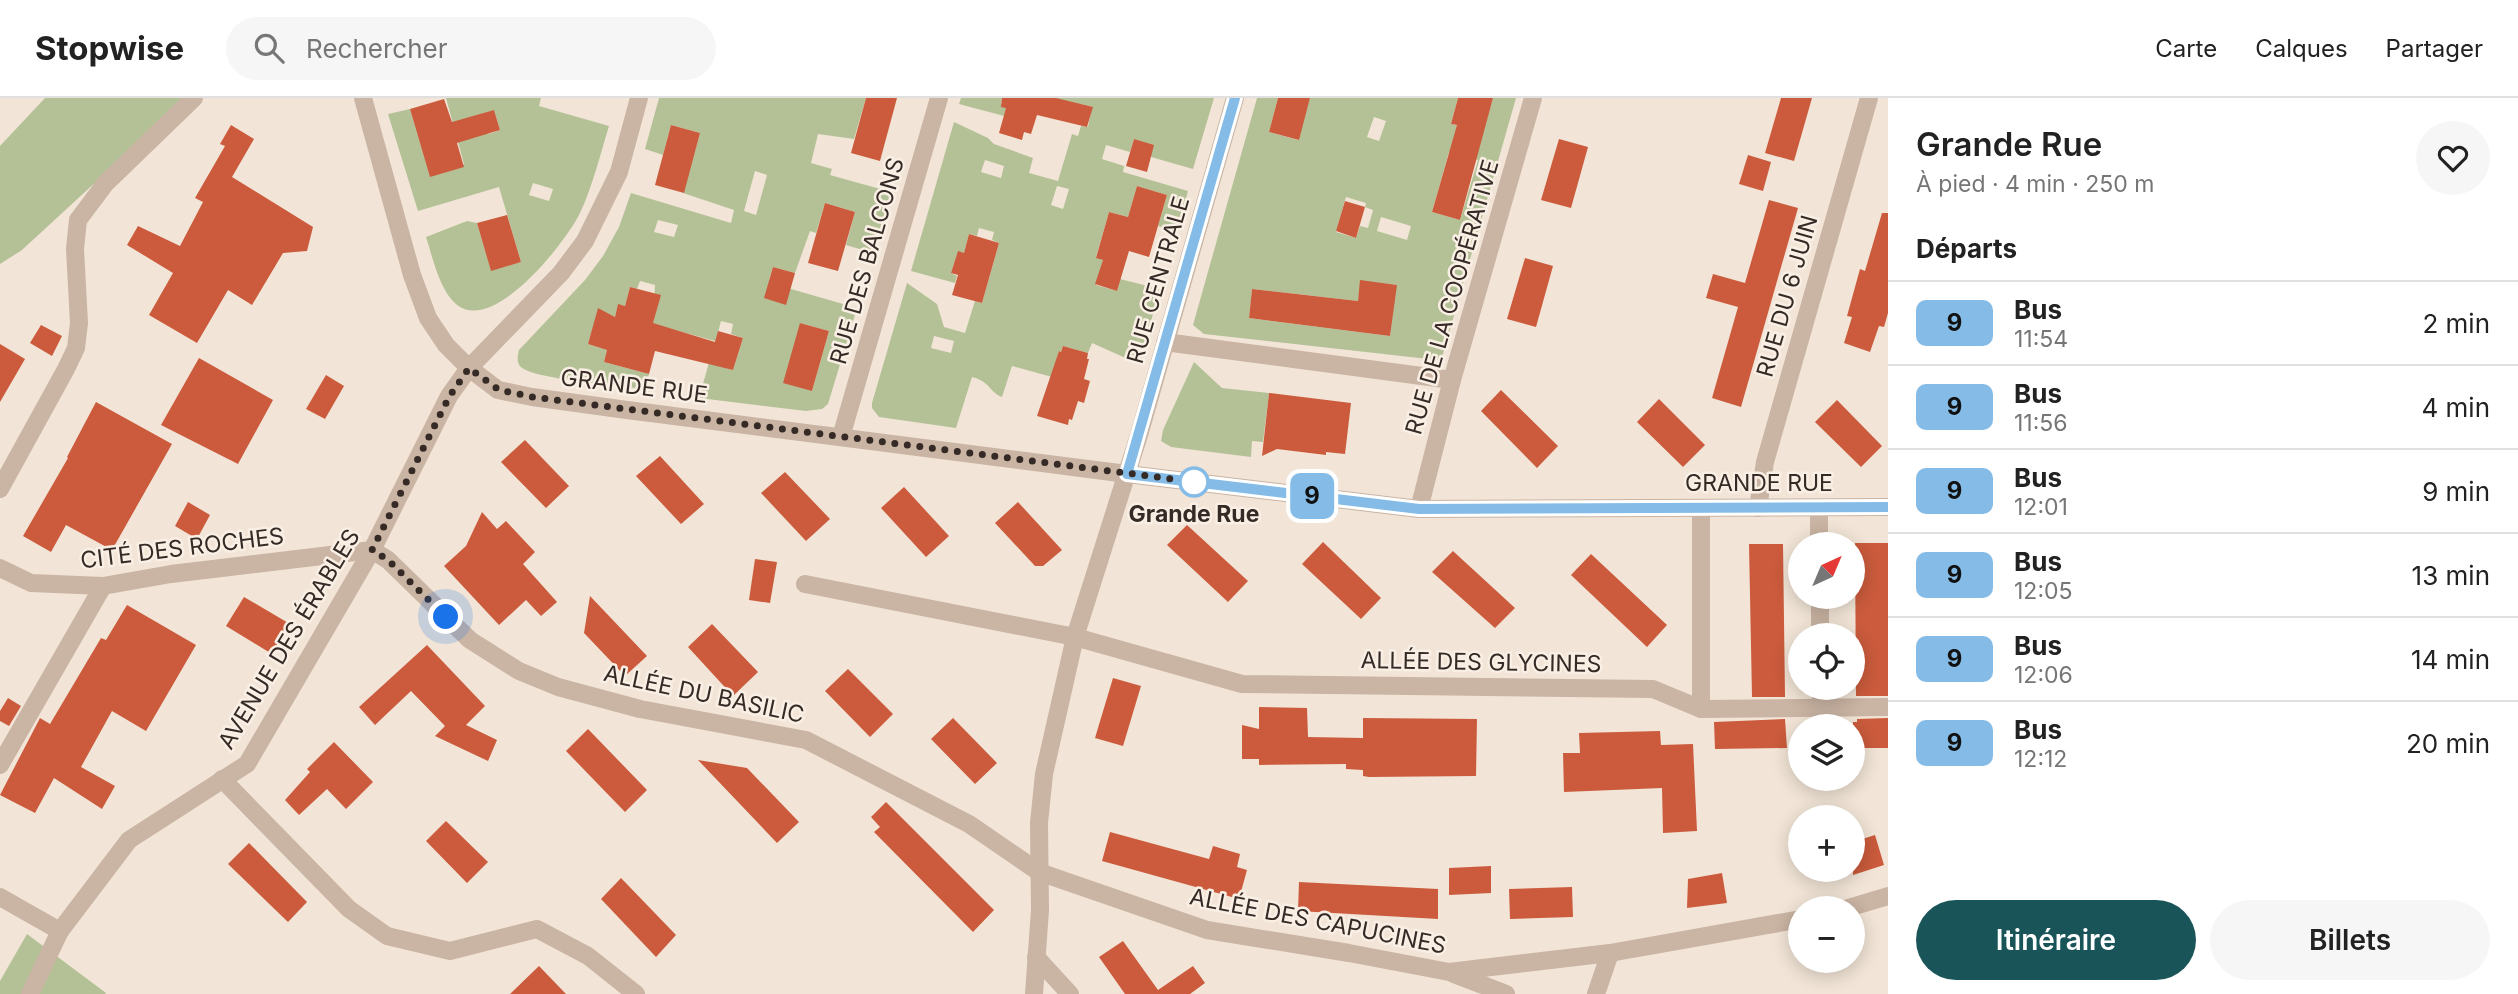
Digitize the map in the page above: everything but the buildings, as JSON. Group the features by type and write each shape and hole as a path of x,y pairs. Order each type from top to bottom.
{"street":[{"path":"0,489 76,348 79,323 75,249 78,220 105,184 194,98"},
{"name":"GRANDE RUE","path":"363,98 408,263 424,307 446,345 469,368 499,390 533,397 1127,474 1419,509 1888,507"},
{"name":"AVENUE DES ÉRABLES","path":"30,994 60,932 129,840 247,764 372,550 449,397 469,368 561,272 585,241 619,172 639,98"},
{"name":"RUE DES BALCONS","path":"841,437 939,98"},
{"name":"RUE CENTRALE","path":"1034,994 1040,910 1039,824 1044,774 1076,637 1127,474 1235,98"},
{"name":"RUE DE LA COOPÉRATIVE","path":"1419,509 1452,380 1533,98"},
{"name":"RUE DU 6 JUIN","path":"1758,508 1765,462 1869,98"},
{"path":"1165,342 1452,380"},
{"path":"1701,508 1701,709"},
{"path":"1819,508 1819,532"},
{"name":"CITÉ DES ROCHES","path":"0,568 31,583 103,586 171,574 372,550"},
{"name":"ALLÉE DU BASILIC","path":"372,550 388,560 470,640 519,671 558,687 640,709 806,740 969,824 1039,872"},
{"name":"ALLÉE DES GLYCINES","path":"805,584 1076,637 1242,684 1653,689 1701,709 1888,707"},
{"path":"0,765 103,586"},
{"path":"1821,700 1821,708"},
{"path":"222,779 349,908 387,936 450,951 537,929 588,956 636,994"},
{"name":"ALLÉE DES CAPUCINES","path":"1039,872 1207,930 1450,972 1610,953 1788,921"},
{"path":"0,897 60,932"},
{"path":"1865,903 1888,897"},
{"path":"1597,994 1610,953"},
{"path":"1036,957 1070,994"},
{"path":"1450,972 1506,994"}],"green space":[{"path":"45,98 187,98 22,250 0,264 0,146"},
{"path":"446,98 541,98 539,106 609,126 585,202 560,244 527,281 508,296 490,307 472,311 457,305 446,291 437,273 426,237 467,221 477,223 491,270 521,262 499,187 418,211 388,114 410,109 430,176 464,164","holes":["494,110 500,130 489,134 482,114","533,183 553,189 549,201 529,195"]},
{"path":"659,98 866,98 854,139 818,134 811,163 832,169 830,175 891,192 873,253 846,245 855,212 825,203 816,233 810,231 795,273 773,267 769,280 857,308 828,404 822,409 806,411 699,398 715,341 653,324 655,285 640,281 637,289 630,287 625,306 618,305 615,317 599,309 588,344 607,350 604,362 649,374 644,389 540,375 520,366 519,350 585,280 603,256 619,227 631,193 731,223 734,210 683,193 700,133 671,125 663,155 645,149","holes":["755,171 767,175 756,215 744,211","658,220 678,225 674,237 654,232","721,321 733,324 731,334 743,338 733,370 710,363","800,323 829,331 812,391"]},
{"path":"961,98 1002,98 1001,104 1007,106 1004,116 959,104"},
{"path":"1041,98 1214,98 1193,169 1151,157 1134,139 1130,152 1106,145 1102,159 1124,166 1123,172 1188,191 1177,232 1158,226 1167,195 1137,186 1128,217 1109,212 1096,257 1103,260 1096,285 1117,291 1120,279 1160,289 1139,364 1092,343 1088,353 1063,346 1052,377 1012,366 1002,397 972,377 956,428 879,417 872,408 872,403 907,283 937,304 944,327 965,333 975,301 982,303 999,243 992,240 994,232 979,228 977,236 969,234 964,253 958,252 951,273 957,276 955,283 911,271 954,122 988,138 994,144 1033,158 1029,173 1058,181 1072,134 1078,136 1081,126 1088,127 1092,107 1080,104 1078,114","holes":["985,160 1004,166 1001,178 981,172","1057,186 1069,189 1063,209 1051,205","934,336 954,341 951,353 931,348"]},
{"path":"1257,98 1278,98 1269,132 1298,140 1310,98 1458,98 1451,124 1483,132 1493,98 1516,98 1443,354 1437,360 1204,334 1193,325","holes":["1374,117 1386,121 1379,141 1367,137","1449,152 1478,160 1460,220 1432,212","1346,197 1366,203 1365,207 1373,210 1368,228 1360,226 1356,238 1336,232","1381,217 1411,226 1407,240 1377,231","1361,281 1396,285 1390,336 1249,318 1252,289 1358,301"]},
{"path":"1194,362 1222,388 1269,393 1263,442 1252,441 1251,457 1171,447 1161,441 1163,430"},
{"path":"27,934 106,993 0,994 0,981"}],"bus line":[{"name":"9","path":"1235,98 1127,474 1419,509 1888,507"}],"place":[{"name":"Grande Rue","path":"1194,482"}],"route":[{"path":"446,617 388,560 372,550 449,397 469,368 499,390 533,397 1194,482"}]}
